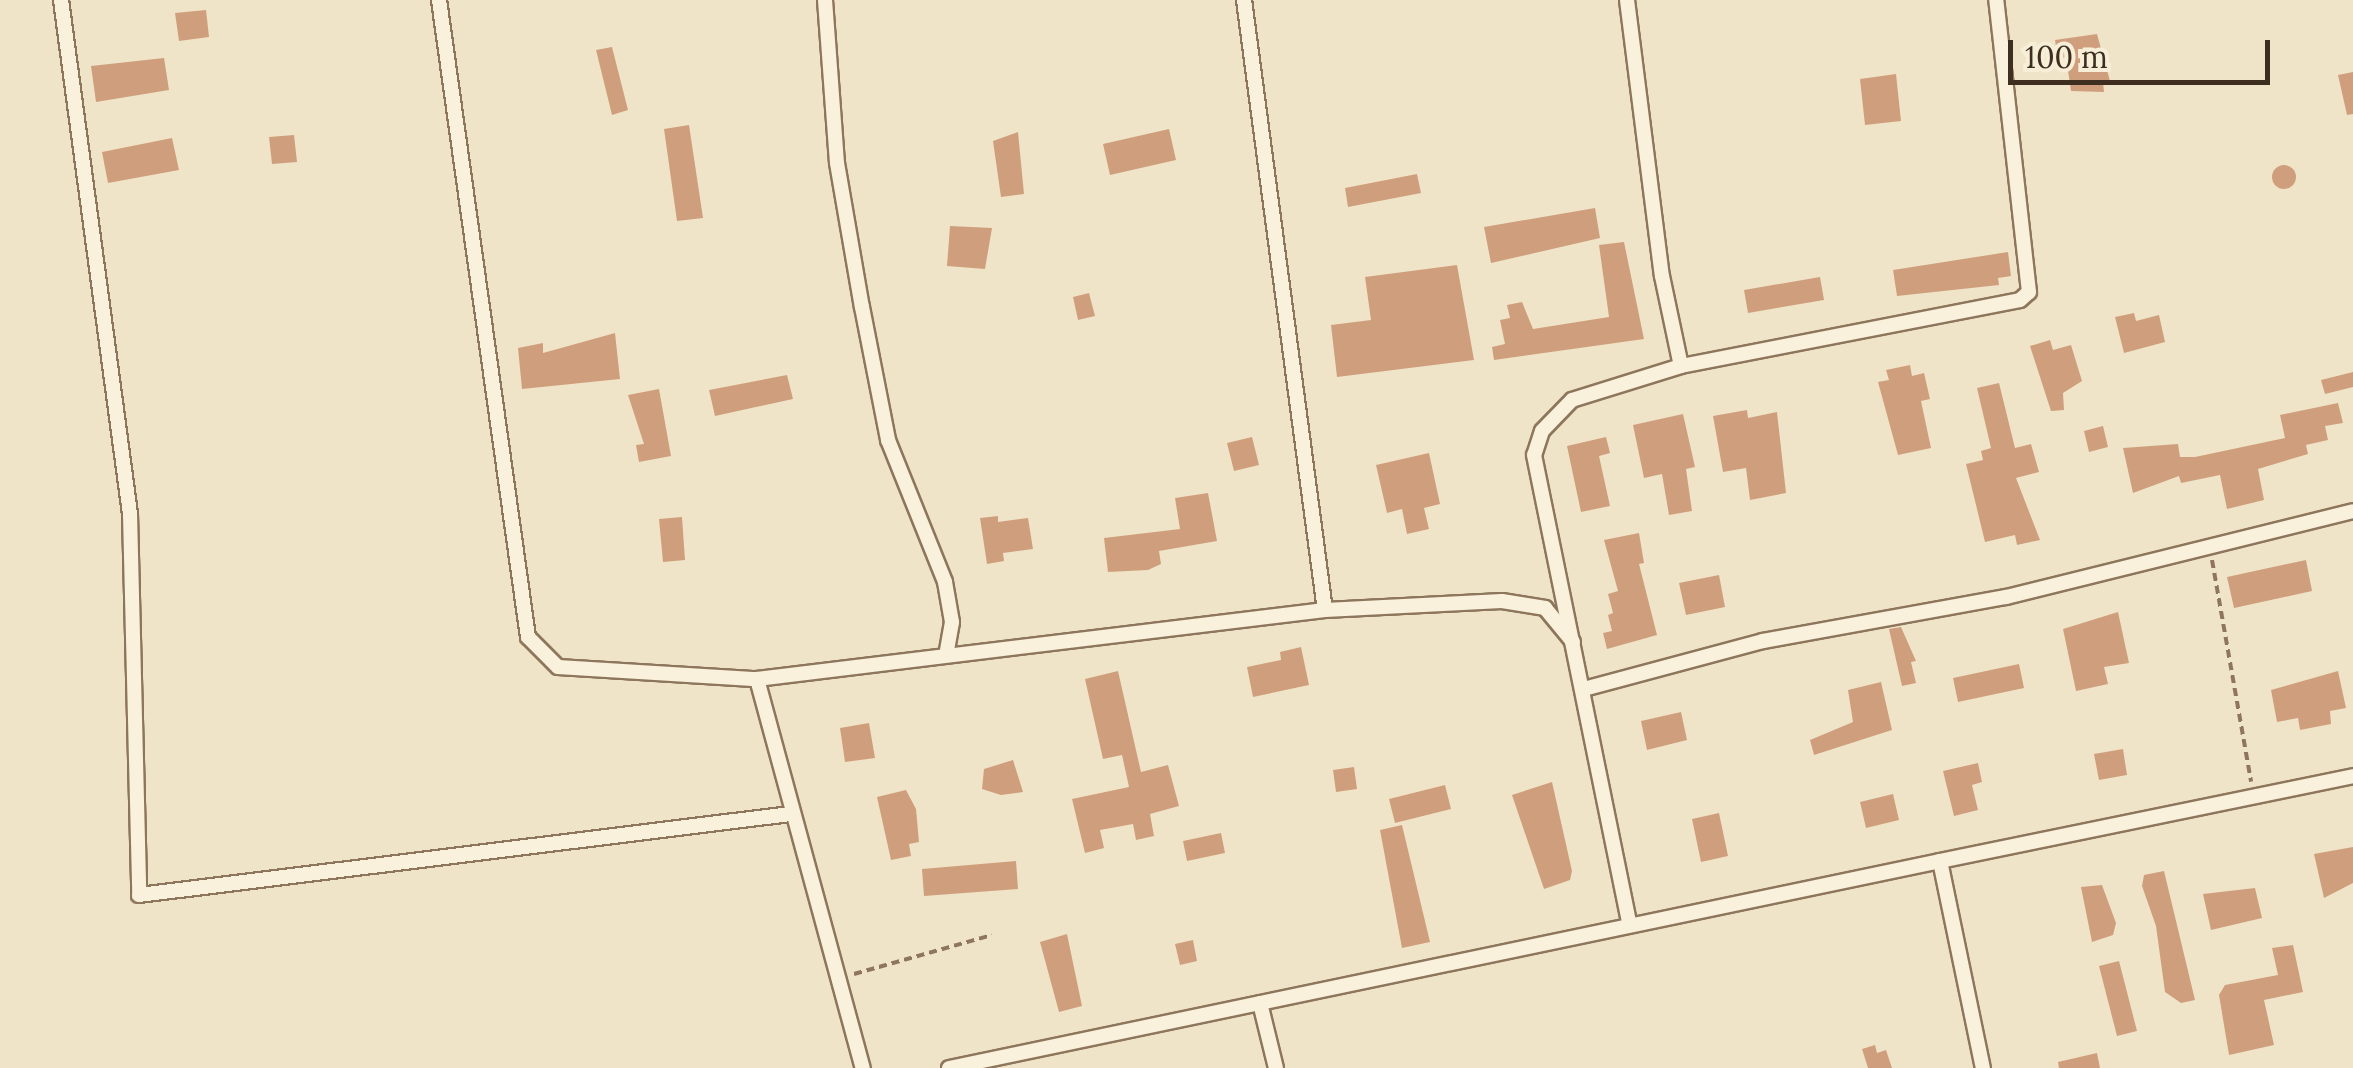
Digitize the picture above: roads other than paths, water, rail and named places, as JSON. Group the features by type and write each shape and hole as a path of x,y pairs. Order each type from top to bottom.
{"street":[{"path":"61,0 130,514 139,895 790,814"},
{"path":"439,0 528,637 558,667 757,679 948,651 1325,610 1533,604 1545,608 1574,642"},
{"path":"825,0 837,162 862,307 888,440 945,582 952,622 948,651"},
{"path":"1244,0 1270,153 1325,610"},
{"path":"1627,0 1662,276 1681,366"},
{"path":"1630,925 1590,749 1574,642 1536,486 1534,456 1542,431 1572,400 1681,366 2020,300 2029,292 1996,0"},
{"path":"1584,689 1762,641 2006,597 2353,511"},
{"path":"757,679 790,814 863,1068"},
{"path":"949,1068 2353,776"},
{"path":"1940,861 1983,1068"},
{"path":"1260,1003 1276,1068"}]}
